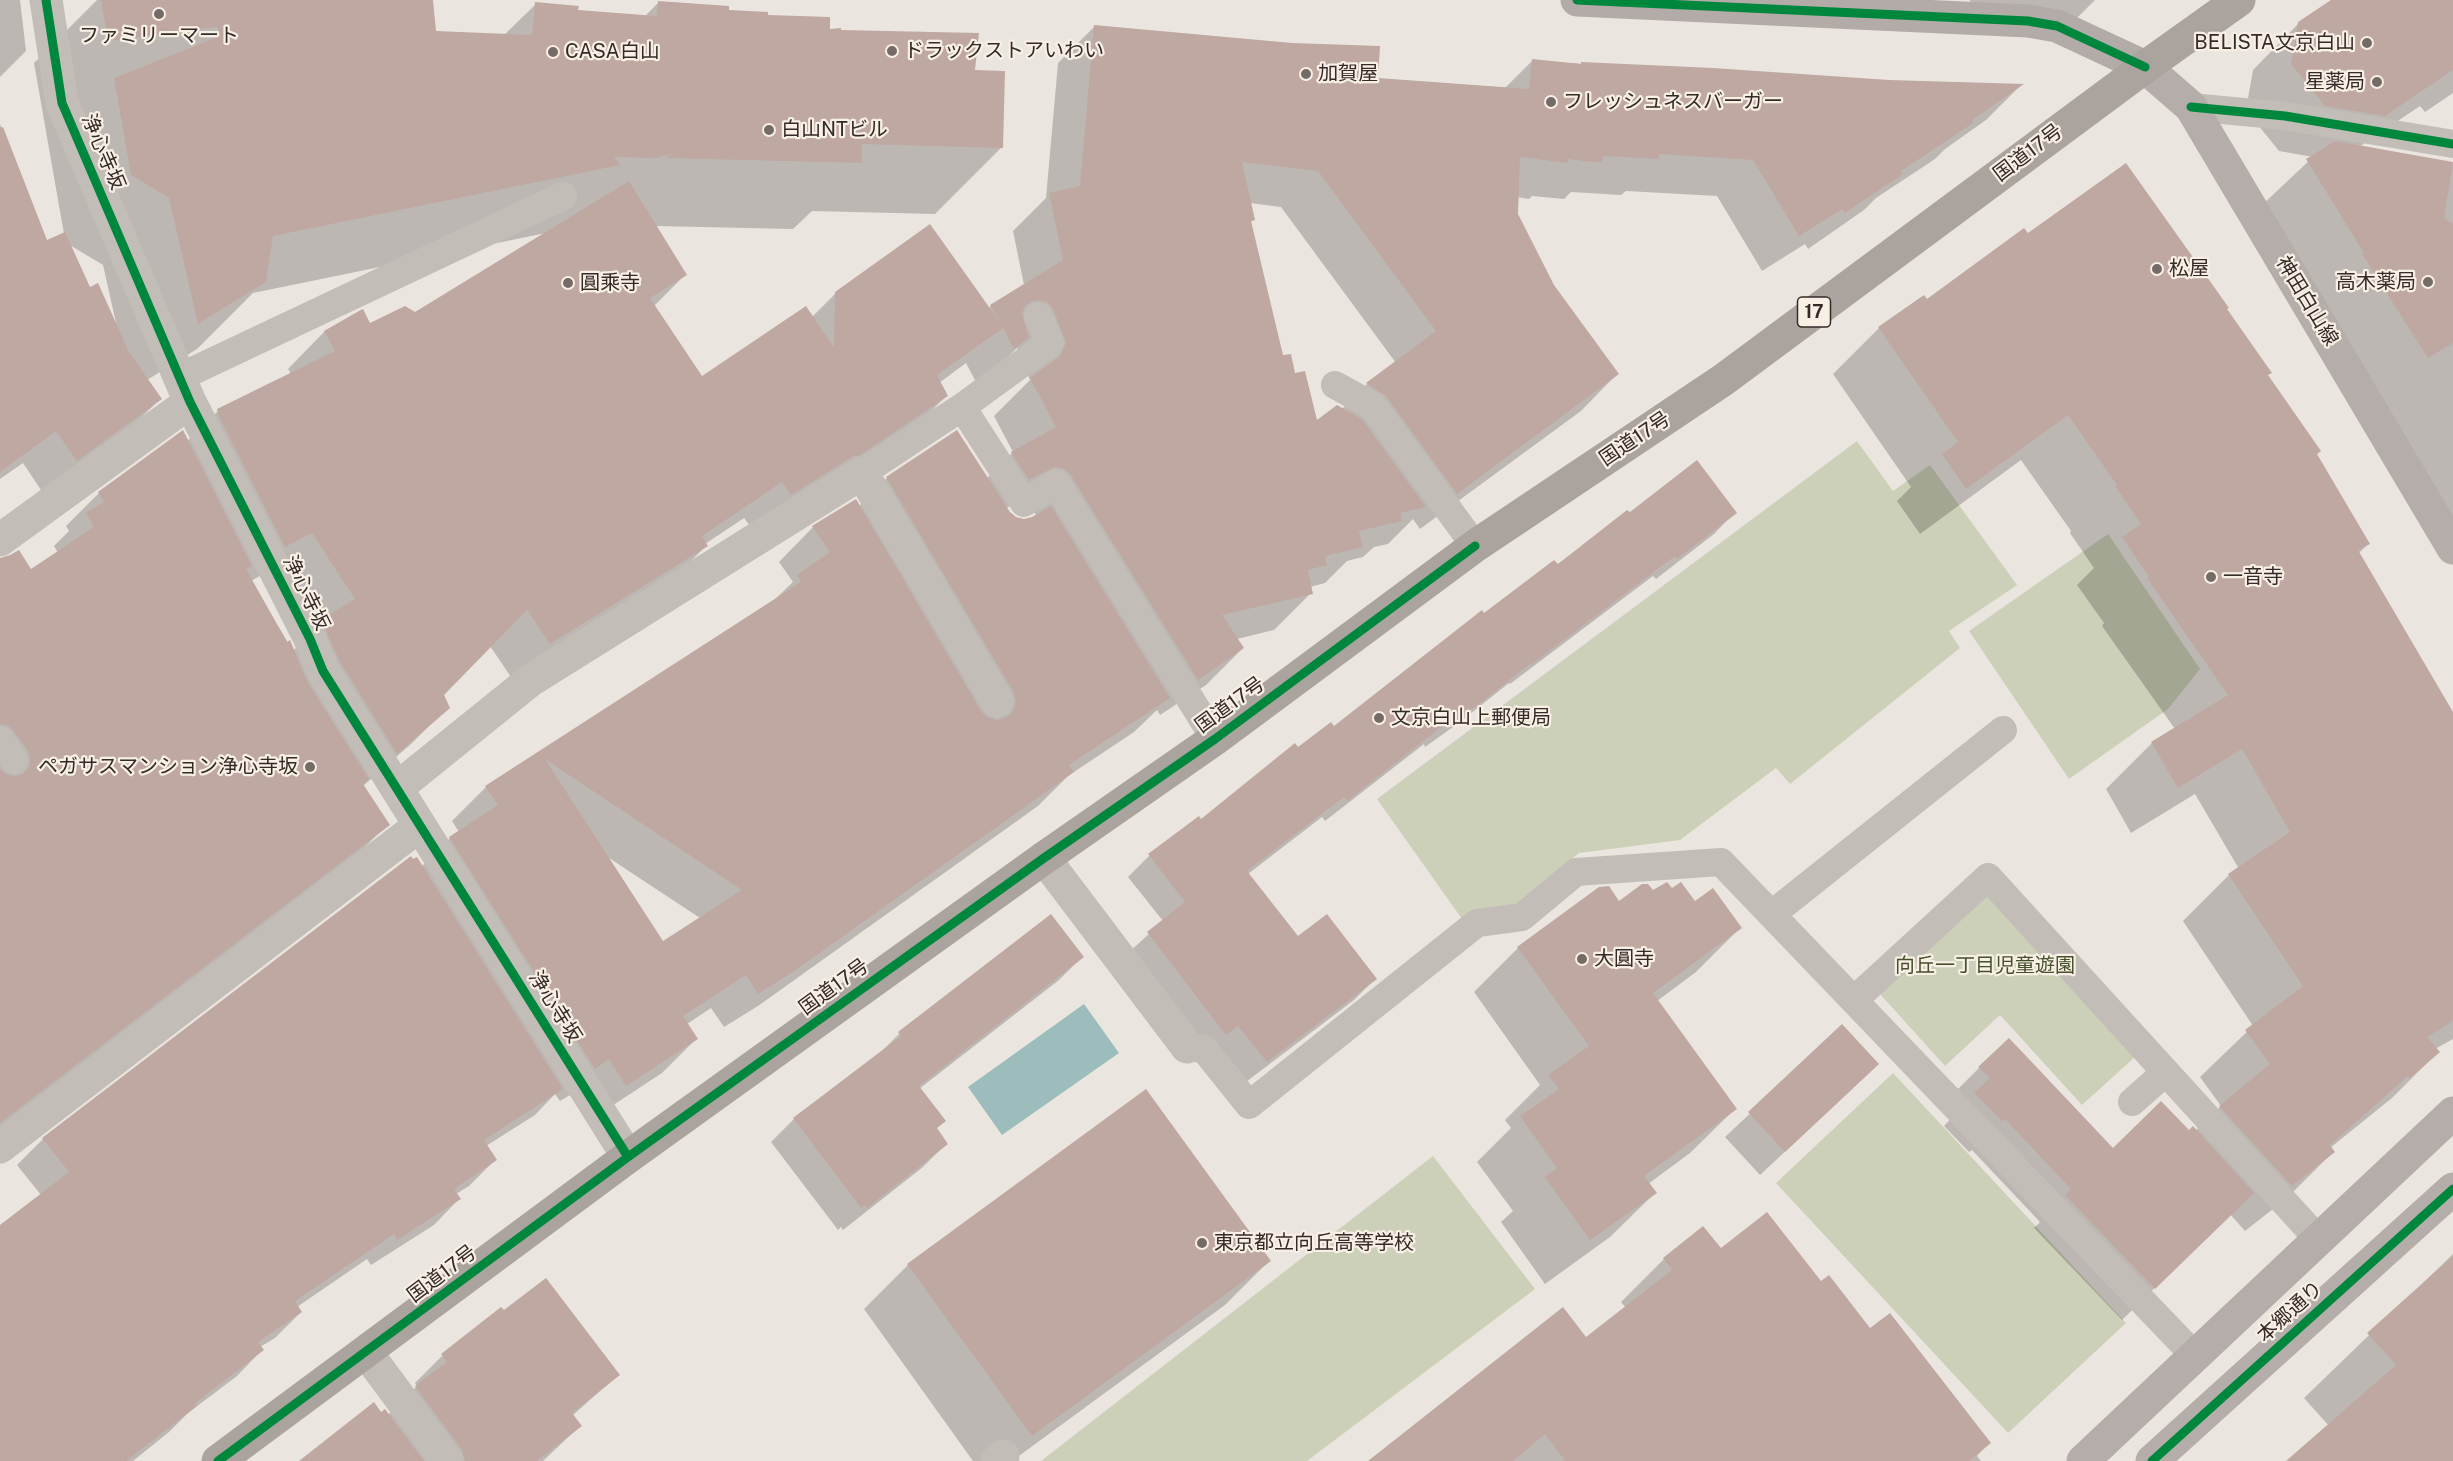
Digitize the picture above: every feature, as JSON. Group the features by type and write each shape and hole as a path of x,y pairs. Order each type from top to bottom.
{"highway":[{"name":"17","path":"2145,67 2239,0"},
{"name":"国道17号","path":"218,1461 628,1157 1044,858 1215,739 1476,546 1723,380 2145,67"}],"main road":[{"path":"1577,0 2028,21 2057,26 2145,67"},
{"name":"神田白山線","path":"2145,67 2191,106 2453,548"},
{"name":"本郷通り","path":"2083,1461 2453,1113"},
{"name":"本郷通り","path":"2152,1461 2453,1189"}],"street":[{"name":"浄心寺坂","path":"46,0 62,103 185,389 310,639 322,671 628,1157"},
{"path":"0,540 185,389"},
{"path":"397,788 531,680 862,473 997,701"},
{"path":"0,1147 419,826"},
{"path":"1044,858 1187,1047"},
{"path":"366,1352 447,1461"}],"lane":[{"path":"2191,106 2285,116 2453,144"},
{"path":"185,389 563,196"},
{"path":"862,473 962,407 1050,343 1038,316"},
{"path":"1335,384 1373,406 1476,546"},
{"path":"962,407 1024,503 1056,483 1215,739"},
{"path":"1772,914 2003,730"},
{"path":"1187,1047 1204,1049 1249,1105 1477,923 1521,917 1576,872 1721,862 2195,1356"},
{"path":"1854,1000 1988,877 2318,1239"},
{"path":"2132,1102 2166,1072"}],"green space":[{"path":"1857,441 1893,491 1930,465 2017,585 1949,631 1960,648 1790,784 1776,768 1680,840 1579,853 1514,908 1462,919 1377,799"},
{"path":"2108,534 2200,669 2168,709 2069,779 1969,631"},
{"name":"向丘一丁目児童遊園","path":"1988,893 2136,1056 2082,1105 2000,1015 1945,1066 1880,994"},
{"path":"1893,1073 2126,1323 2008,1433 1776,1183"},
{"path":"1433,1156 1535,1289 1307,1461 1041,1461"}],"water":[{"path":"1084,1004 1119,1053 1002,1135 968,1087"}],"building":[{"path":"101,0 433,0 436,31 532,35 535,2 579,6 578,10 657,16 658,1 729,6 729,10 768,12 768,15 830,17 830,29 979,33 975,70 1005,71 1003,148 862,144 862,163 666,158 672,154 656,158 614,157 620,165 273,236 266,282 198,324 169,198 131,175 114,78 220,36 217,27 108,41"},
{"name":"BELISTA文京白山","path":"2331,0 2453,0 2453,70 2385,116 2325,106 2291,64 2298,22"},
{"path":"1094,25 1292,43 1380,46 1378,78 1529,89 1532,59 1581,64 1581,62 1713,68 1889,80 2024,84 1972,120 1973,123 1901,171 1903,174 1845,213 1842,209 1799,236 1753,160 1659,154 1659,159 1603,156 1602,163 1568,159 1568,163 1520,157 1518,214 1554,285 1619,374 1457,494 1386,396 1366,383 1436,331 1318,171 1242,162 1255,220 1251,221 1283,355 1291,354 1295,373 1305,371 1317,420 1337,405 1362,419 1426,507 1400,513 1402,521 1359,531 1363,547 1325,556 1327,565 1308,570 1313,594 1222,615 1244,648 1198,680 1070,474 1063,468 1055,467 1029,480 1011,452 1056,427 1030,378 1060,356 1066,343 1053,309 1047,302 1039,300 1032,301 1025,306 1022,314 1029,338 1014,349 1003,328 937,375 948,396 860,455 852,457 791,495 782,482 702,536 708,546 550,644 527,610 444,695 450,708 397,754 340,662 321,620 355,599 312,533 285,547 217,409 335,351 324,331 359,311 363,309 370,323 405,306 415,312 629,181 687,275 650,298 702,376 806,306 834,348 835,292 930,224 999,321 990,305 1063,260 1049,193 1080,186"},
{"path":"3,127 47,240 65,232 90,287 98,283 129,352 162,399 77,461 56,431 0,472 0,128"},
{"path":"2335,141 2453,162 2444,218 2453,224 2453,343 2428,358 2362,254 2364,253 2306,159"},
{"path":"2126,163 2229,308 2227,309 2272,373 2268,375 2321,451 2317,454 2370,544 2358,550 2453,712 2453,1021 2427,1037 2440,1052 2410,1078 2408,1076 2330,1145 2335,1152 2292,1186 2219,1106 2270,1064 2245,1030 2303,986 2228,874 2290,832 2242,749 2178,788 2151,742 2228,695 2147,578 2149,577 2122,537 2141,524 2068,415 1966,489 1942,454 1958,442 1878,327 1924,295 1927,299 2024,228 2028,233"},
{"path":"183,430 252,566 246,569 287,642 290,640 307,681 369,779 363,784 390,825 0,1123 0,769 7,775 23,774 29,767 30,759 28,751 14,731 7,725 0,724 0,558 19,550 31,569 94,527 86,512 104,502 98,492"},
{"path":"957,430 1010,512 1016,517 1024,519 1032,517 1051,506 1170,698 1069,765 1074,772 793,972 758,994 746,975 683,1016 698,1039 626,1086 609,1059 595,1069 449,837 498,805 485,786 801,582 797,575 830,552 812,526 856,499 981,711 987,717 997,720 1007,717 1013,711 1016,701 1013,691 886,477","holes":["545,759 742,890 663,941"]},
{"path":"1697,460 1737,513 1677,559 1675,556 1483,701 1447,726 1445,724 1347,801 1344,797 1247,871 1298,936 1327,914 1377,979 1267,1062 1238,1026 1226,1035 1147,932 1185,902 1148,854 1199,816 1201,819 1295,743 1298,747 1331,722 1334,726 1482,610 1484,613 1554,560 1558,564 1627,510 1630,512"},
{"path":"411,856 413,859 417,857 563,1089 484,1140 497,1160 454,1189 461,1199 397,1240 394,1234 295,1301 302,1312 258,1342 264,1350 126,1461 0,1461 0,1225 69,1172 42,1138"},
{"path":"1667,882 1672,888 1681,882 1695,901 1713,888 1742,928 1653,993 1737,1109 1644,1176 1657,1193 1590,1240 1545,1177 1557,1168 1520,1116 1559,1089 1548,1075 1589,1046 1517,947 1599,887 1609,886 1619,901 1642,884 1648,884 1653,890"},
{"path":"1051,914 1084,957 919,1086 946,1121 937,1128 948,1144 867,1208 865,1205 861,1208 793,1118 901,1036 898,1032"},
{"path":"1842,1024 1879,1064 1785,1152 1748,1112"},
{"path":"2009,1038 2113,1148 2161,1101 2189,1130 2193,1126 2254,1193 2155,1289 2065,1195 2071,1189 2005,1119 2002,1121 1974,1093 1990,1078 1978,1067"},
{"path":"1146,1089 1271,1261 1032,1436 907,1264"},
{"path":"1767,1212 1821,1281 1829,1275 1870,1328 1890,1313 1991,1443 1969,1461 1565,1461 1545,1434 1513,1461 1368,1461 1563,1307 1586,1337 1672,1270 1663,1258 1703,1226 1721,1248"},
{"path":"2453,1256 2453,1461 2286,1461 2396,1365 2367,1333"},
{"path":"546,1278 620,1375 572,1413 582,1426 537,1461 465,1461 462,1450 415,1386 447,1362 441,1354 501,1307 504,1310"},
{"path":"374,1402 381,1412 385,1409 424,1461 299,1461"}],"cycle path":[{"path":"46,0 62,103 190,402 310,639 323,671 628,1157"},
{"path":"1577,0 2028,21 2057,26 2145,67"},
{"path":"2191,107 2285,116 2453,144"},
{"path":"218,1461 628,1157 1044,858 1215,739 1475,546"},
{"path":"2152,1461 2453,1189"}],"place":[{"name":"ファミリーマート","path":"159,14"},
{"name":"BELISTA文京白山","path":"2367,43"},
{"name":"ドラックストアいわい","path":"892,51"},
{"name":"CASA白山","path":"553,52"},
{"name":"加賀屋","path":"1306,74"},
{"name":"星薬局","path":"2377,82"},
{"name":"フレッシュネスバーガー","path":"1551,102"},
{"name":"白山NTビル","path":"769,130"},
{"name":"松屋","path":"2157,269"},
{"name":"高木薬局","path":"2428,282"},
{"name":"圓乘寺","path":"568,283"},
{"name":"一音寺","path":"2211,577"},
{"name":"文京白山上郵便局","path":"1379,718"},
{"name":"ペガサスマンション浄心寺坂","path":"310,767"},
{"name":"大圓寺","path":"1582,959"},
{"name":"東京都立向丘高等学校","path":"1202,1243"}]}
